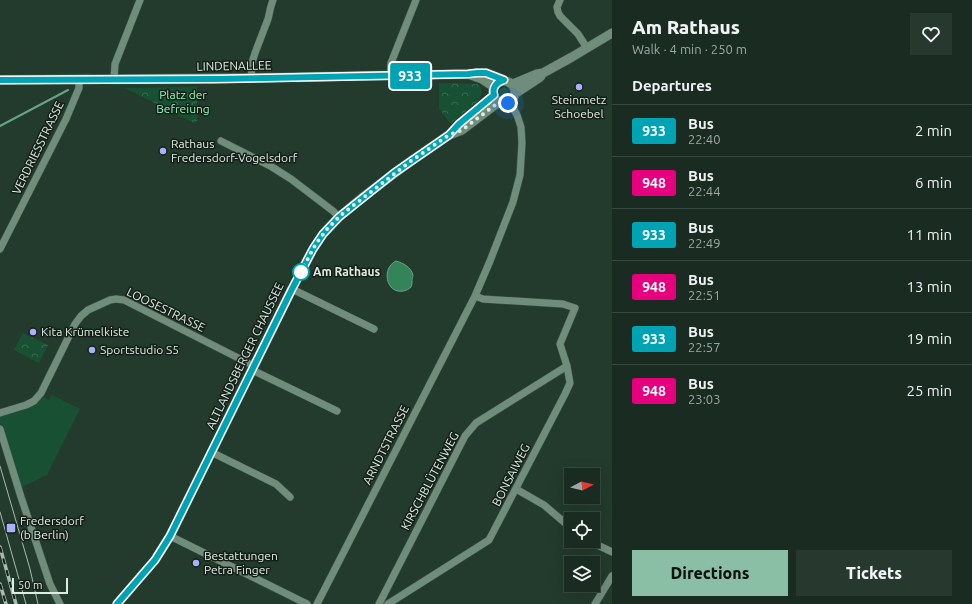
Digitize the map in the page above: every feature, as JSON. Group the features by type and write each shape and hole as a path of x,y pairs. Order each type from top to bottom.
{"main road":[{"path":"495,95 505,103 513,93 537,74 543,73 612,33"},
{"name":"LINDENALLEE","path":"0,80 252,78 486,73 504,80"},
{"name":"LINDENALLEE","path":"468,74 482,79 495,95"},
{"path":"504,80 507,81 513,93"},
{"name":"ALTLANDSBERGER CHAUSSEE","path":"117,604 155,560 170,536 292,289 313,249 323,234 339,217 400,169 449,135 462,130 495,95 498,82 504,80"}],"street":[{"path":"114,79 115,64 140,0"},
{"path":"252,78 252,66 255,53 273,0"},
{"path":"390,76 391,63 416,0"},
{"path":"560,0 557,7 560,16 578,34 587,48"},
{"name":"VERDRIESSTRASSE","path":"0,249 66,119 78,88 79,79"},
{"name":"ARNDTSTRASSE","path":"317,604 475,296 503,229 518,187 520,175 521,127 513,93"},
{"path":"221,141 272,167 333,211 339,217"},
{"path":"292,289 374,329"},
{"name":"BONSAIWEG","path":"388,604 489,540 570,383 567,366 560,344 575,308 563,304 483,299 475,296"},
{"name":"LOOSESTRASSE","path":"0,413 34,401 41,393 75,324 81,316 88,310 110,300 116,299 124,300 337,412"},
{"name":"KIRSCHBLÜTENWEG","path":"379,604 465,436 476,423 567,366"},
{"path":"0,429 50,584 60,604"},
{"path":"211,452 276,484 290,497"},
{"path":"516,489 544,505 564,522"},
{"path":"170,536 307,604"},
{"path":"600,546 612,552"},
{"path":"595,604 612,576"}],"green space":[{"path":"91,73 91,76 48,76 46,74 47,74"},
{"path":"197,82 198,84 93,84 93,83"},
{"path":"439,83 478,84 481,90 480,99 450,124 439,108"},
{"name":"Platz der Befreiung","path":"197,87 197,121 194,123 125,88"},
{"path":"504,87 509,92 504,97 499,92"},
{"path":"23,333 48,345 39,363 14,350"},
{"path":"52,395 80,409 47,475 20,488 0,422 0,416 38,401 43,397 49,400"}],"shaded area":[{"path":"396,261 406,266 413,275 411,287 405,291 397,291 389,285 387,274 388,269 391,264"}],"waterway":[{"path":"0,126 68,90"}],"tram line":[{"path":"0,466 30,569 38,604"},
{"path":"0,512 26,604"}],"railway":[{"path":"0,547 16,604"},
{"path":"0,584 6,604"}],"bus line":[{"name":"933","path":"0,80 280,78 477,73 486,73 504,80 498,82 494,87 494,95 459,124 449,135 363,197 339,217 323,234 313,249 292,289 170,536 155,560 117,604"}],"place":[{"name":"Steinmetz Schoebel","path":"579,87"},
{"name":"Rathaus Fredersdorf-Vogelsdorf","path":"163,151"},
{"name":"Am Rathaus","path":"301,272"},
{"name":"Kita Krümelkiste","path":"33,332"},
{"name":"Sportstudio S5","path":"92,350"},
{"name":"Fredersdorf (b Berlin)","path":"11,528"},
{"name":"Bestattungen Petra Finger","path":"196,563"}],"route":[{"path":"301,272 323,234 341,215 363,197 411,161 449,135 462,130 499,102 508,103"}]}
